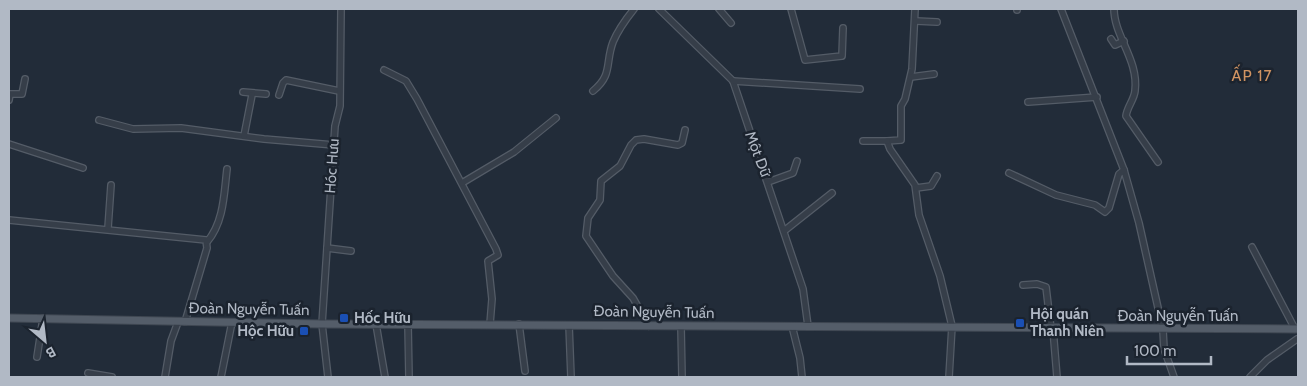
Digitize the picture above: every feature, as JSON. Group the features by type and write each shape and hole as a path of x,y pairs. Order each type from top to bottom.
{"main road":[{"name":"Đoàn Nguyễn Tuấn","path":"9,318 322,324 518,324 681,327 952,326 1163,330 1294,329"}],"street":[{"name":"Hóc Hưu","path":"328,377 322,324 334,145 340,106 341,9"},
{"path":"593,91 605,80 612,44 618,31 634,9"},
{"name":"Một Dữ","path":"659,9 733,81 803,289 808,326"},
{"path":"719,9 731,23"},
{"path":"791,9 803,59 842,56 843,28"},
{"path":"863,141 901,140 901,106 911,77 916,21 915,9"},
{"path":"1061,9 1124,170 1139,223 1163,330 1164,349 1174,377"},
{"path":"1114,9 1116,22 1131,59 1136,90 1126,116 1158,162"},
{"path":"916,21 938,22"},
{"path":"1111,39 1115,45 1124,41"},
{"path":"384,70 406,81 462,183 498,255 488,261 492,299 490,324"},
{"path":"911,77 934,74"},
{"path":"9,100 10,94 22,94 25,79"},
{"path":"279,94 282,83 286,80 339,91"},
{"path":"733,81 860,89"},
{"path":"242,92 252,95 266,94"},
{"path":"244,136 252,95"},
{"path":"1028,102 1097,97"},
{"path":"462,183 514,152 556,118"},
{"path":"99,120 133,129 180,128 334,145"},
{"path":"649,326 633,298 613,276 586,236 586,223 600,200 600,181 620,166 631,145 636,140 644,139 678,145 682,143 686,130"},
{"path":"887,141 889,147 913,180 916,188 919,215 940,276 952,326 949,377"},
{"path":"9,144 82,168"},
{"path":"768,182 793,173 797,166 797,161"},
{"path":"165,377 171,341 198,284 207,242 214,232 222,213 227,169"},
{"path":"1008,173 1056,195 1096,205 1105,212 1109,208 1119,174 1124,170"},
{"path":"916,188 931,186 937,176"},
{"path":"108,228 111,185"},
{"path":"784,230 832,193"},
{"path":"9,220 108,228 204,240 207,242"},
{"path":"1250,377 1267,360 1297,340 1294,329 1252,247"},
{"path":"327,248 351,251"},
{"path":"1023,285 1037,284 1046,287 1057,377"},
{"path":"37,357 43,318"},
{"path":"221,377 232,322"},
{"path":"376,324 385,377"},
{"path":"408,324 409,377"},
{"path":"518,324 525,371"},
{"path":"569,325 571,377"},
{"path":"792,326 800,358 802,377"},
{"path":"681,327 682,377"},
{"path":"88,373 112,377"}],"place":[{"name":"Hốc Hữu","path":"344,318"},
{"name":"Hội quán Thanh Niên","path":"1020,323"},
{"name":"Hộc Hữu","path":"304,331"}],"district":[{"name":"ẤP 17","path":"1252,75"}]}
